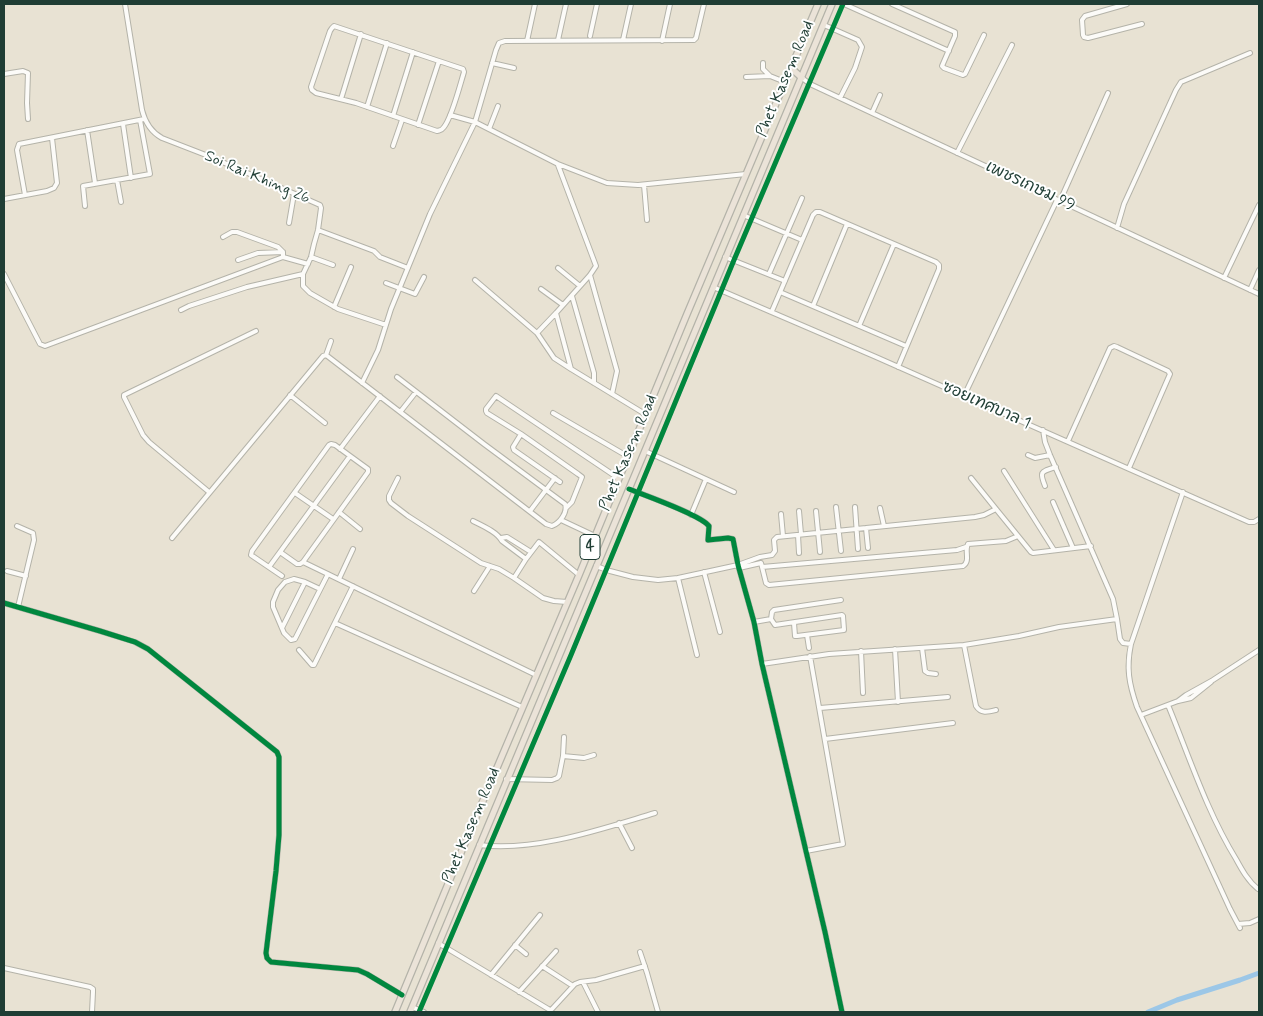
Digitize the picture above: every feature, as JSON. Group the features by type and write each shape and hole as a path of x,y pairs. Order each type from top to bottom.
{"main road":[{"name":"Phet Kasem Road","path":"395,1012 818,4"},
{"name":"Phet Kasem Road","path":"411,1009 832,4"},
{"path":"795,58 800,66 807,64"},
{"path":"791,68 802,78"}],"street":[{"path":"85,206 83,186 131,178 150,172 125,4"},
{"path":"527,41 535,4"},
{"path":"558,40 566,4"},
{"path":"590,36 597,4"},
{"path":"623,40 631,4"},
{"path":"662,40 670,4"},
{"path":"362,383 378,350 400,288 430,214 475,122 499,43 505,41 558,40 695,40 704,4"},
{"path":"844,4 949,51"},
{"path":"892,4 955,32 943,68 964,75 984,35"},
{"path":"1127,4 1085,16 1082,20 1084,37 1088,38 1142,24"},
{"path":"824,25 858,40 862,47 855,68 840,98"},
{"path":"334,26 339,27 361,34 463,69 464,72 450,115 441,130 437,131 341,99 316,94 312,90 311,87 332,28 334,26"},
{"path":"341,99 361,34"},
{"path":"367,107 387,43"},
{"path":"957,153 1012,45"},
{"path":"393,116 413,52"},
{"path":"1117,228 1124,204 1181,82 1250,53"},
{"path":"418,125 439,61"},
{"path":"492,63 514,68"},
{"path":"763,63 763,69 770,76 785,82"},
{"path":"4,74 23,70 28,73 28,119"},
{"path":"746,77 770,76"},
{"name":"เพชรเกษม 99","path":"802,78 810,84 1259,294"},
{"path":"964,396 1059,201 1108,93"},
{"path":"872,113 880,95"},
{"path":"489,129 498,106"},
{"path":"450,115 475,122 558,164 607,183 644,185 746,174"},
{"path":"25,195 19,144 143,120"},
{"name":"Soi Rai Khing 26","path":"143,120 155,134 162,138 320,205 318,230 311,257 303,274"},
{"path":"393,146 402,120"},
{"path":"123,124 131,178"},
{"path":"87,130 95,183"},
{"path":"4,199 46,192 54,188 57,183 52,138"},
{"path":"537,333 595,269 595,263 558,164"},
{"path":"117,180 121,202"},
{"path":"644,185 647,220"},
{"path":"289,223 294,194"},
{"path":"768,274 802,198"},
{"path":"1224,278 1259,207"},
{"path":"772,312 813,215 816,212 820,212 936,262 939,265 939,269 898,367"},
{"path":"743,215 802,240"},
{"path":"813,306 847,224"},
{"path":"318,230 374,251 380,258 408,268"},
{"path":"223,237 232,232 237,232 274,245 283,252"},
{"path":"859,326 894,244"},
{"path":"283,252 283,257"},
{"path":"238,260 258,253 283,252"},
{"path":"4,274 7,287 40,344 45,346 283,257 308,264"},
{"path":"311,257 333,264"},
{"path":"725,257 785,281"},
{"path":"334,307 351,267"},
{"path":"558,268 580,286"},
{"path":"1250,290 1259,270"},
{"path":"181,310 247,287 303,274 303,286 306,290 334,307 386,325"},
{"path":"590,275 617,371 612,394"},
{"path":"386,283 415,294 424,277"},
{"path":"476,280 537,333 554,358 645,414"},
{"name":"ซอยเทศบาล 1","path":"712,287 1259,525"},
{"path":"541,289 563,305"},
{"path":"780,292 906,346"},
{"path":"572,296 594,373 594,383"},
{"path":"556,313 571,369"},
{"path":"209,492 142,435 124,395 256,331"},
{"path":"172,538 326,354 330,341"},
{"path":"1068,441 1110,348 1117,347 1170,372 1128,468"},
{"path":"326,354 550,526 555,525 561,520 566,508 572,502 582,478 521,434 487,413 486,408 496,396 618,478"},
{"path":"397,378 565,504 566,508"},
{"path":"401,411 416,392"},
{"path":"290,395 325,423"},
{"path":"340,449 380,396"},
{"path":"553,413 628,456"},
{"path":"1043,430 1050,455 1113,599 1120,639 1123,643 1131,644"},
{"path":"521,434 513,447 514,450 560,482"},
{"path":"280,552 297,564 303,562 368,470 333,444 329,445 252,551 251,555 282,576"},
{"path":"645,451 734,492"},
{"path":"1028,455 1035,458 1050,455"},
{"path":"269,568 350,456"},
{"path":"1045,486 1041,474 1056,467"},
{"path":"1004,471 1054,550"},
{"path":"398,478 389,496 389,500 408,516 481,563 499,569 543,598 567,602"},
{"path":"530,510 555,478"},
{"path":"971,478 1033,553 1091,546"},
{"path":"691,514 706,479"},
{"path":"629,488 691,514 708,524 708,540 733,539 738,567 754,622 842,1012"},
{"path":"1183,492 1131,644 1128,667 1133,695 1141,715 1239,926 1259,918"},
{"path":"295,493 333,519"},
{"path":"1053,502 1073,548"},
{"path":"836,507 841,551"},
{"path":"855,507 858,549"},
{"path":"880,508 884,526"},
{"path":"738,567 772,554 775,551 775,538 782,536 975,517 996,509"},
{"path":"816,511 820,552"},
{"path":"338,512 360,529"},
{"path":"799,512 799,553"},
{"path":"781,514 782,536"},
{"path":"1254,522 1259,519"},
{"path":"561,520 595,536"},
{"path":"473,521 501,538 502,541 526,559"},
{"path":"17,526 33,533 34,536 34,546 18,606"},
{"path":"866,528 868,548"},
{"path":"762,567 958,550 970,544 1006,541 1018,536"},
{"path":"501,538 507,537 531,552"},
{"path":"514,578 539,542 578,575"},
{"path":"596,566 621,574 658,580 761,563 766,583 769,585 963,566 967,561 966,547"},
{"path":"339,579 354,549"},
{"path":"303,562 536,675"},
{"path":"474,591 490,566"},
{"path":"7,571 26,576"},
{"path":"704,572 720,632"},
{"path":"320,589 298,579 290,579 285,582 274,596 273,607 284,633 291,640 295,639 328,574"},
{"path":"678,578 697,655"},
{"path":"282,628 305,582"},
{"path":"299,650 314,665 353,586"},
{"path":"794,623 795,636 842,631 844,630 843,616 775,625 771,619 774,610 841,600"},
{"path":"4,603 131,641 148,649 277,752 280,764 279,835 266,952 267,958 271,962 358,970 402,995"},
{"path":"754,622 771,619"},
{"path":"762,664 810,656 861,651 964,645 1059,627 1118,619"},
{"path":"335,623 522,707"},
{"path":"807,635 808,648"},
{"path":"964,645 976,706 978,710 985,712 996,710"},
{"path":"922,648 925,671 936,674"},
{"path":"895,649 898,702"},
{"path":"1141,715 1178,701 1259,650"},
{"path":"861,651 863,693"},
{"path":"806,851 843,844 810,656"},
{"path":"820,708 948,698"},
{"path":"1168,705 1213,815 1248,880 1258,889"},
{"path":"825,739 953,723"},
{"path":"506,779 555,779 559,776 564,737"},
{"path":"563,756 591,756"},
{"path":"479,845 519,846 572,837 655,813"},
{"path":"619,824 632,848"},
{"path":"491,975 540,915"},
{"path":"438,943 550,1010 573,986 580,982 596,980 645,966"},
{"path":"515,945 526,954"},
{"path":"519,992 556,951"},
{"path":"640,952 658,1012"},
{"path":"542,966 573,986"},
{"path":"4,968 90,987 93,989 92,1012"},
{"path":"584,982 598,1012"},
{"path":"411,1009 424,1012"}],"waterway":[{"path":"1148,1012 1177,1000 1259,973"}],"cycle path":[{"path":"419,1012 571,655 734,260 843,4"},
{"path":"629,489 659,500 704,521 709,526 708,540 733,539 738,565 754,622 842,1012"},
{"path":"4,603 135,642 148,649 277,752 279,757 279,835 267,958 271,962 358,970 402,995"}]}
